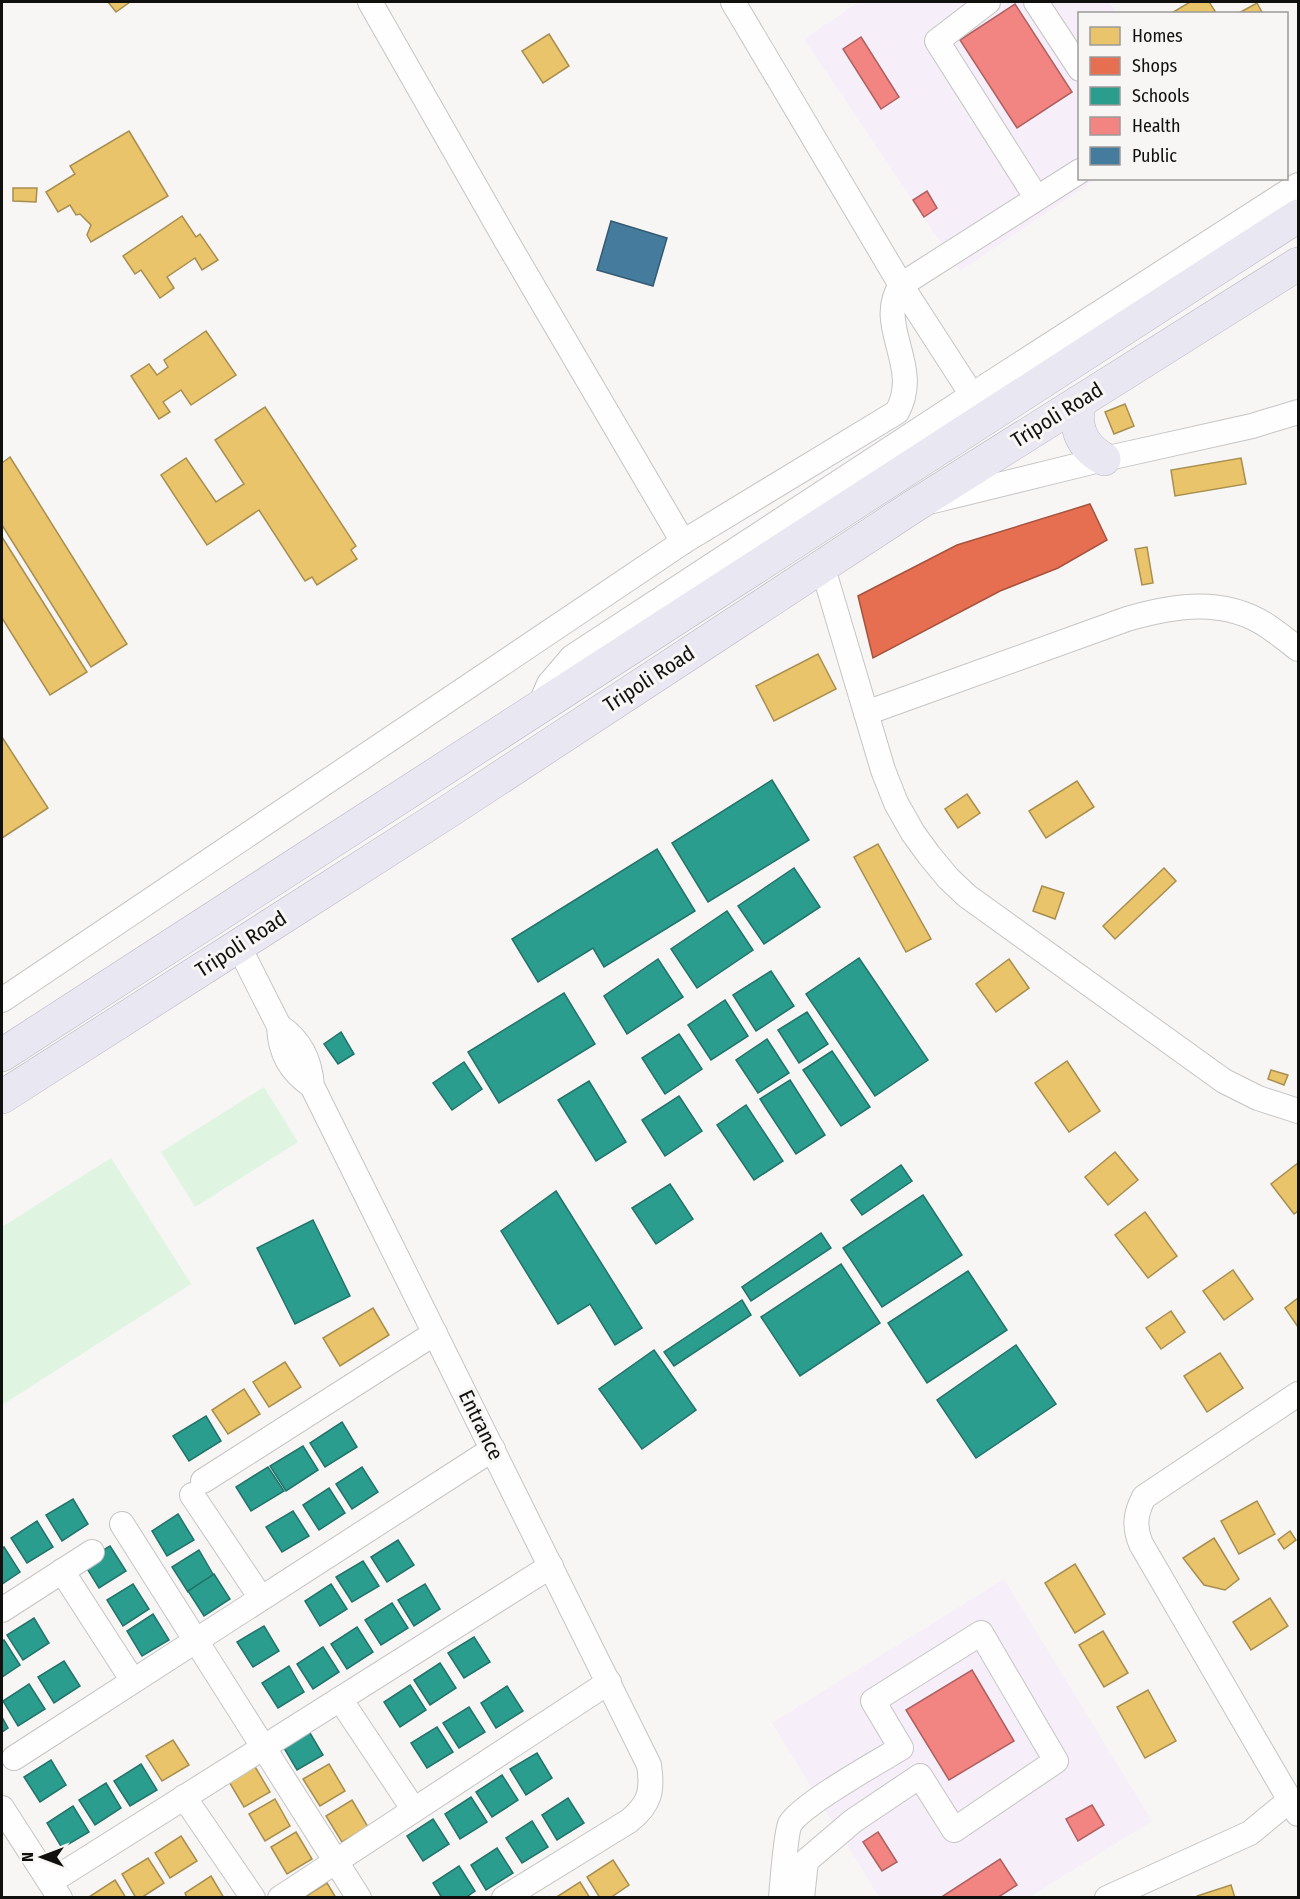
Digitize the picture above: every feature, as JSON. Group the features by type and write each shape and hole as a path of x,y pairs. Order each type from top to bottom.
{"highway":[{"path":"2,1055 1299,216"},
{"name":"Tripoli Road","path":"2,1097 449,811 822,565 1299,264"},
{"path":"1079,402 1077,424 1080,436 1086,445 1104,459"}],"street":[{"path":"370,2 501,232 683,542"},
{"path":"733,2 901,285 972,395"},
{"path":"988,2 936,41 1036,197"},
{"path":"1036,2 1078,66"},
{"path":"2,1000 683,542 897,412 903,402 906,383 892,316 894,299 901,285 1078,172"},
{"path":"539,708 549,684 572,657 972,395 1299,185"},
{"path":"914,506 1104,459 1252,426 1299,412"},
{"path":"822,565 883,770 896,803 929,855 961,890 991,914 1224,1081 1258,1098 1299,1111"},
{"path":"866,713 1127,619 1161,609 1213,606 1242,613 1267,626 1299,649"},
{"name":"Entrance","path":"238,945 279,1026 280,1038 288,1062 302,1079 312,1086 650,1765 652,1782 648,1800 640,1812 504,1898"},
{"path":"261,1598 198,1488 435,1333"},
{"path":"1107,1898 1250,1833 1294,1807 1141,1544 1135,1522 1144,1497 1299,1394"},
{"path":"14,1758 492,1449"},
{"path":"122,1524 359,1898"},
{"path":"2,1610 92,1552"},
{"path":"2,1808 55,1890 184,1797 551,1566"},
{"path":"62,1571 134,1681"},
{"path":"781,1898 790,1825 806,1809 832,1790 901,1748 873,1701 981,1633 1056,1761 954,1830 920,1776 853,1821 806,1861 802,1898"},
{"path":"280,1898 609,1682"},
{"path":"340,1699 414,1810"},
{"path":"184,1797 253,1898"}],"shaded area":[{"path":"859,2 1109,2 1116,12 1078,12 1078,180 1096,180 960,271 804,39"},
{"path":"1004,1579 1152,1821 1030,1897 879,1897 772,1723"}],"green space":[{"path":"264,1087 298,1142 195,1207 161,1152"},
{"path":"111,1158 191,1284 2,1405 2,1227"}],"building: Homes":[{"path":"108,2 130,2 116,12"},
{"path":"1190,2 1209,2 1215,11 1214,12 1173,12"},
{"path":"1257,3 1262,12 1241,12"},
{"path":"549,34 569,66 543,83 522,51"},
{"path":"129,131 168,196 91,242 87,235 91,225 80,214 76,215 70,205 58,212 46,192 75,174 70,166"},
{"path":"13,188 37,188 36,202 13,201"},
{"path":"182,216 196,237 200,234 218,260 202,270 195,258 167,277 174,288 160,298 141,270 135,274 123,256"},
{"path":"206,331 236,375 191,405 181,390 163,402 170,412 159,419 131,376 149,364 157,375 168,367 164,360"},
{"path":"1125,404 1134,426 1114,434 1105,412"},
{"path":"265,407 356,546 351,550 357,559 317,585 312,577 305,581 259,510 207,545 161,475 186,458 216,502 244,484 215,440"},
{"path":"10,457 127,644 91,667 2,525 2,463"},
{"path":"1241,458 1246,484 1175,496 1171,470"},
{"path":"2,537 87,672 50,695 2,618"},
{"path":"1147,547 1153,583 1142,585 1135,549"},
{"path":"818,654 836,689 774,721 756,686"},
{"path":"2,737 48,808 2,838"},
{"path":"1077,781 1094,807 1046,838 1029,811"},
{"path":"967,794 980,813 958,828 945,809"},
{"path":"878,844 931,939 906,952 854,857"},
{"path":"1164,868 1176,881 1115,939 1103,926"},
{"path":"1042,886 1064,893 1055,919 1033,911"},
{"path":"1009,959 1029,988 996,1012 976,984"},
{"path":"1067,1061 1100,1111 1069,1132 1035,1083"},
{"path":"1271,1070 1288,1075 1284,1085 1268,1079"},
{"path":"1115,1152 1138,1180 1108,1205 1085,1177"},
{"path":"1298,1163 1298,1211 1294,1214 1271,1184"},
{"path":"1145,1212 1177,1256 1148,1278 1115,1235"},
{"path":"1233,1270 1253,1299 1224,1320 1203,1291"},
{"path":"1298,1298 1298,1327 1285,1308"},
{"path":"373,1308 389,1335 340,1366 323,1338"},
{"path":"1171,1311 1185,1332 1161,1349 1146,1328"},
{"path":"1220,1353 1243,1388 1207,1412 1184,1376"},
{"path":"285,1362 301,1387 269,1407 253,1382"},
{"path":"244,1389 260,1414 228,1434 212,1410"},
{"path":"1257,1501 1275,1534 1239,1554 1221,1521"},
{"path":"1290,1531 1296,1540 1284,1549 1278,1540"},
{"path":"1214,1538 1239,1579 1225,1590 1204,1585 1183,1558"},
{"path":"1075,1564 1105,1614 1075,1633 1045,1583"},
{"path":"1270,1598 1288,1626 1251,1650 1233,1622"},
{"path":"1103,1631 1128,1673 1104,1687 1079,1645"},
{"path":"1148,1690 1176,1741 1145,1758 1117,1707"},
{"path":"173,1740 189,1765 162,1781 146,1756"},
{"path":"329,1764 345,1791 320,1806 303,1779"},
{"path":"254,1765 270,1792 244,1807 228,1780"},
{"path":"275,1799 290,1826 265,1841 249,1814"},
{"path":"352,1800 368,1827 342,1842 326,1816"},
{"path":"296,1832 312,1859 287,1874 271,1847"},
{"path":"181,1836 197,1861 170,1878 155,1853"},
{"path":"148,1858 164,1883 141,1898 136,1898 122,1874"},
{"path":"613,1860 629,1885 610,1898 600,1898 587,1877"},
{"path":"211,1876 224,1898 187,1898 185,1893"},
{"path":"115,1880 126,1898 89,1898 89,1897"},
{"path":"580,1882 590,1898 555,1898"},
{"path":"327,1883 336,1898 303,1898"},
{"path":"1231,1885 1235,1898 1197,1898 1197,1896"}],"building: Shops":[{"path":"1090,504 1107,540 1058,568 1000,591 873,658 858,596 957,545"}],"building: Schools":[{"path":"772,780 809,840 708,902 672,843"},
{"path":"657,849 695,911 604,967 593,948 538,982 512,939"},
{"path":"794,868 820,907 764,944 738,906"},
{"path":"727,911 753,950 697,988 671,949"},
{"path":"859,958 928,1060 875,1096 806,994"},
{"path":"658,959 683,997 627,1034 604,996"},
{"path":"771,971 794,1006 756,1031 733,995"},
{"path":"564,993 595,1044 499,1103 468,1052"},
{"path":"725,1000 748,1036 711,1060 688,1025"},
{"path":"807,1012 828,1044 799,1063 778,1030"},
{"path":"341,1032 354,1054 338,1064 324,1044"},
{"path":"679,1034 702,1069 665,1094 642,1058"},
{"path":"767,1039 789,1073 758,1093 736,1060"},
{"path":"832,1051 870,1107 841,1126 803,1070"},
{"path":"464,1062 482,1089 452,1110 433,1083"},
{"path":"790,1080 825,1135 796,1154 760,1099"},
{"path":"589,1081 626,1142 596,1161 558,1100"},
{"path":"679,1096 702,1131 665,1156 642,1120"},
{"path":"746,1105 783,1161 754,1180 717,1125"},
{"path":"901,1165 912,1181 862,1215 851,1200"},
{"path":"670,1184 693,1219 656,1244 632,1208"},
{"path":"556,1191 642,1328 615,1345 590,1304 558,1324 501,1231"},
{"path":"923,1195 962,1255 882,1307 843,1248"},
{"path":"313,1220 350,1296 295,1324 257,1248"},
{"path":"821,1233 831,1248 751,1301 742,1287"},
{"path":"841,1264 880,1323 800,1376 761,1317"},
{"path":"968,1271 1007,1330 927,1383 888,1323"},
{"path":"742,1300 751,1315 674,1366 664,1352"},
{"path":"1016,1345 1056,1404 976,1458 937,1400"},
{"path":"654,1350 696,1410 642,1449 599,1389"},
{"path":"206,1416 221,1441 189,1461 173,1436"},
{"path":"342,1422 357,1447 325,1467 310,1443"},
{"path":"303,1446 318,1470 286,1491 270,1466"},
{"path":"268,1467 284,1491 251,1511 236,1487"},
{"path":"362,1467 378,1492 352,1509 336,1484"},
{"path":"329,1488 345,1513 319,1530 303,1505"},
{"path":"73,1499 88,1524 62,1541 46,1515"},
{"path":"293,1511 309,1536 282,1552 266,1527"},
{"path":"178,1514 194,1540 167,1556 152,1531"},
{"path":"37,1521 53,1547 27,1563 11,1538"},
{"path":"398,1540 414,1565 387,1582 371,1557"},
{"path":"110,1546 126,1571 99,1588 83,1562"},
{"path":"4,1547 20,1572 2,1584 2,1549"},
{"path":"199,1550 214,1576 188,1592 172,1567"},
{"path":"363,1561 379,1586 352,1602 336,1577"},
{"path":"214,1574 230,1599 204,1616 188,1591"},
{"path":"133,1584 149,1609 123,1626 107,1600"},
{"path":"331,1584 347,1609 320,1626 305,1601"},
{"path":"425,1584 440,1609 414,1626 398,1600"},
{"path":"392,1603 408,1628 381,1645 365,1620"},
{"path":"153,1614 169,1640 142,1656 127,1631"},
{"path":"34,1618 49,1643 23,1660 7,1635"},
{"path":"264,1626 279,1651 253,1667 237,1642"},
{"path":"357,1627 373,1652 347,1669 331,1644"},
{"path":"474,1637 490,1662 464,1678 448,1653"},
{"path":"4,1640 20,1665 2,1677 2,1642"},
{"path":"323,1647 339,1672 313,1689 297,1664"},
{"path":"64,1661 80,1686 54,1703 38,1677"},
{"path":"440,1663 456,1688 430,1705 414,1680"},
{"path":"289,1666 304,1692 278,1708 262,1683"},
{"path":"29,1684 45,1709 18,1726 3,1701"},
{"path":"410,1685 426,1710 400,1727 384,1702"},
{"path":"507,1686 523,1711 496,1728 481,1703"},
{"path":"469,1707 485,1732 459,1748 443,1723"},
{"path":"2,1717 8,1728 2,1732"},
{"path":"437,1727 453,1752 427,1768 411,1743"},
{"path":"307,1728 323,1755 297,1770 281,1743"},
{"path":"537,1753 552,1778 526,1795 510,1769"},
{"path":"51,1760 66,1785 40,1802 24,1777"},
{"path":"141,1764 157,1790 130,1806 114,1781"},
{"path":"502,1775 518,1800 492,1817 476,1792"},
{"path":"106,1783 121,1808 95,1825 79,1800"},
{"path":"471,1797 487,1822 460,1839 445,1814"},
{"path":"568,1798 584,1823 557,1840 542,1815"},
{"path":"73,1806 89,1832 62,1848 47,1823"},
{"path":"433,1819 449,1844 423,1861 407,1836"},
{"path":"532,1821 548,1847 522,1863 506,1838"},
{"path":"497,1848 513,1873 486,1890 471,1865"},
{"path":"459,1866 475,1891 465,1898 442,1898 433,1883"}],"building: Health":[{"path":"1015,4 1072,92 1017,128 960,40"},
{"path":"861,37 899,97 881,109 843,49"},
{"path":"927,191 937,208 924,217 913,200"},
{"path":"972,1670 1014,1741 949,1780 906,1710"},
{"path":"1092,1805 1104,1825 1078,1841 1066,1819"},
{"path":"878,1832 897,1862 882,1871 863,1842"},
{"path":"1000,1859 1017,1885 997,1898 944,1898 943,1896"}],"building: Public":[{"path":"611,221 667,238 653,286 597,270"}]}
